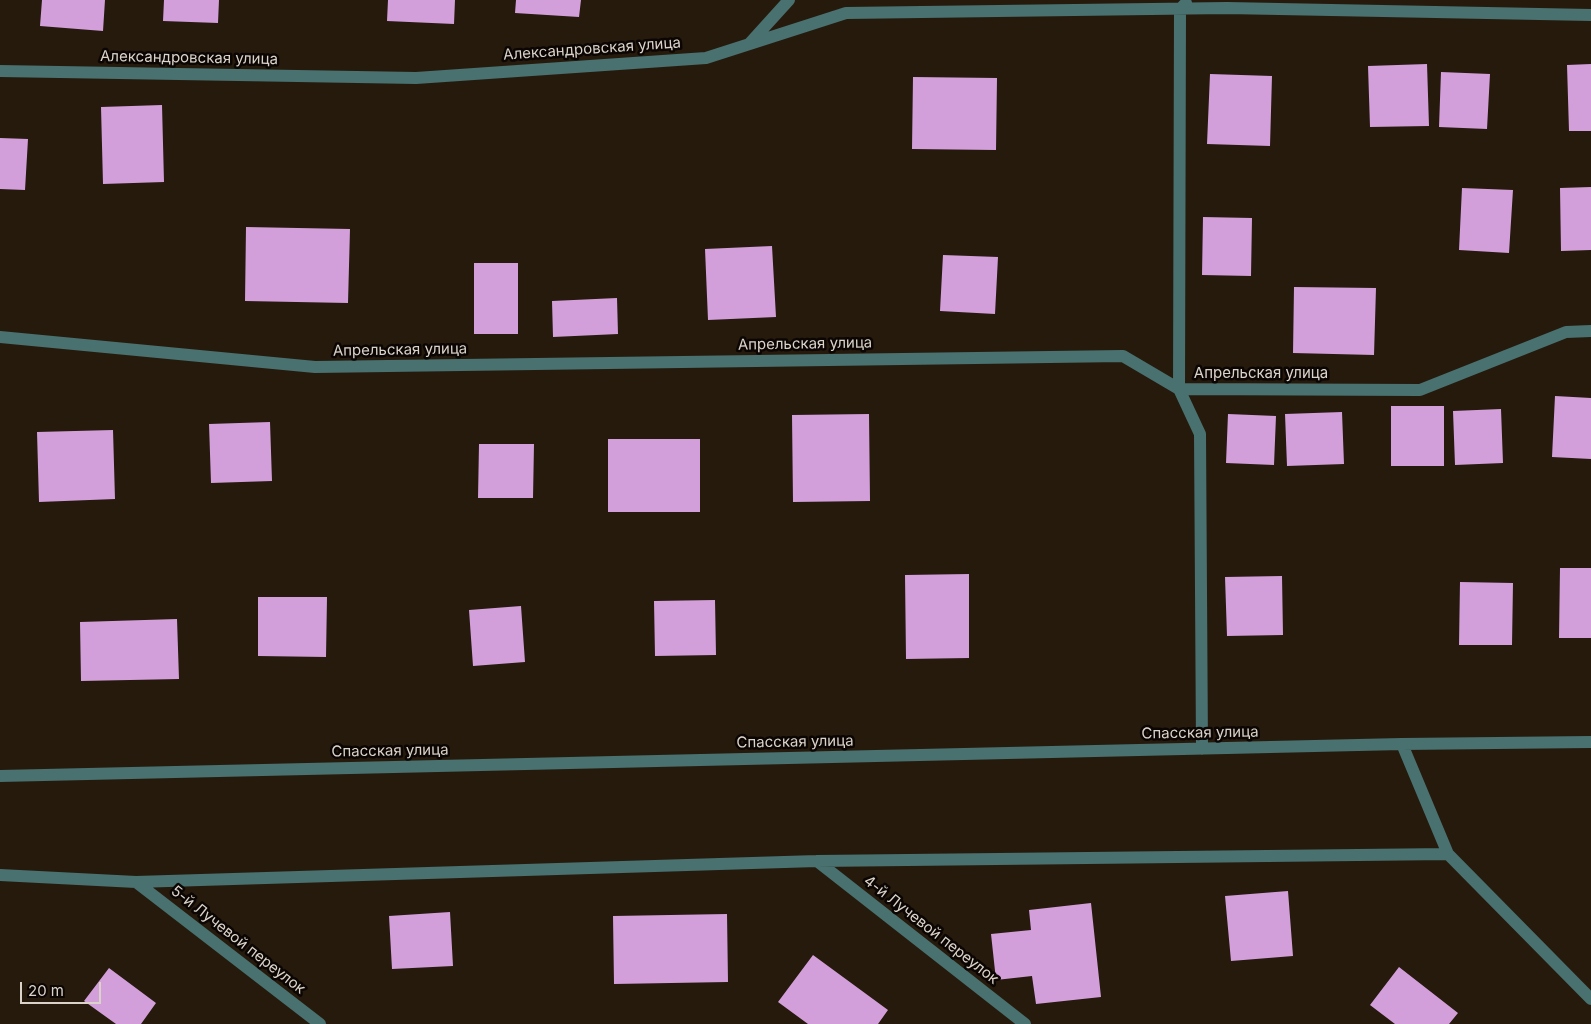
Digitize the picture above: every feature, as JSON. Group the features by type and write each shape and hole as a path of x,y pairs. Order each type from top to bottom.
{"street":[{"path":"749,44 789,0"},
{"path":"1184,4 1179,388 1200,434 1202,749"},
{"name":"Александровская улица","path":"0,71 416,78 706,58 846,12 1184,4 1227,8 1591,16"},
{"name":"Апрельская улица","path":"0,337 315,367 1123,356 1179,388 1420,390 1566,332 1591,331"},
{"name":"Спасская улица","path":"0,776 1402,744 1591,742"},
{"path":"1402,744 1448,854 1591,999"},
{"path":"0,875 136,882 817,861 1448,854"},
{"name":"4-й Лучевой переулок","path":"817,861 1025,1024"},
{"name":"5-й Лучевой переулок","path":"136,882 320,1024"}],"building":[{"path":"42,0 105,0 103,31 40,26"},
{"path":"164,0 219,0 218,23 163,21"},
{"path":"388,0 455,0 454,24 387,21"},
{"path":"516,0 581,0 579,17 515,13"},
{"path":"1427,64 1429,126 1370,127 1368,66"},
{"path":"1591,64 1591,131 1569,131 1567,65"},
{"path":"1441,72 1490,74 1487,129 1439,127"},
{"path":"1210,74 1272,76 1270,146 1207,144"},
{"path":"913,77 997,78 996,150 912,149"},
{"path":"162,105 164,182 103,184 101,107"},
{"path":"0,138 28,139 25,190 0,189"},
{"path":"1591,187 1591,250 1561,251 1560,188"},
{"path":"1462,188 1513,190 1509,253 1459,250"},
{"path":"1203,217 1252,218 1251,276 1202,275"},
{"path":"246,227 350,229 348,303 245,301"},
{"path":"772,246 776,317 708,320 705,249"},
{"path":"943,255 998,257 995,314 940,311"},
{"path":"474,263 518,263 518,334 474,334"},
{"path":"1294,287 1376,288 1374,355 1293,353"},
{"path":"617,298 618,334 553,337 552,301"},
{"path":"1555,396 1591,398 1591,459 1552,457"},
{"path":"1391,406 1444,406 1444,466 1391,466"},
{"path":"1501,409 1503,463 1455,465 1453,411"},
{"path":"1342,412 1344,464 1287,466 1285,414"},
{"path":"869,414 870,501 793,502 792,415"},
{"path":"1228,414 1276,416 1274,465 1226,463"},
{"path":"270,422 272,481 211,483 209,424"},
{"path":"113,430 115,499 39,502 37,432"},
{"path":"608,439 700,439 700,512 608,512"},
{"path":"479,444 534,444 533,498 478,498"},
{"path":"1560,568 1591,568 1591,638 1559,638"},
{"path":"969,574 969,658 906,659 905,575"},
{"path":"1282,576 1283,635 1227,636 1225,577"},
{"path":"1460,582 1513,583 1512,645 1459,645"},
{"path":"258,597 327,597 326,657 258,656"},
{"path":"715,600 716,655 655,656 654,601"},
{"path":"521,606 525,662 473,666 469,610"},
{"path":"177,619 179,679 81,681 80,622"},
{"path":"1288,891 1293,956 1231,961 1225,896"},
{"path":"1091,903 1101,997 1036,1004 1032,976 996,980 991,934 1031,930 1029,910"},
{"path":"450,912 453,966 392,969 389,916"},
{"path":"727,914 728,982 614,984 613,916"},
{"path":"813,955 888,1010 878,1024 808,1024 778,1002"},
{"path":"1399,967 1458,1013 1449,1024 1395,1024 1370,1005"},
{"path":"109,968 156,1003 141,1024 116,1024 84,1001"}]}
